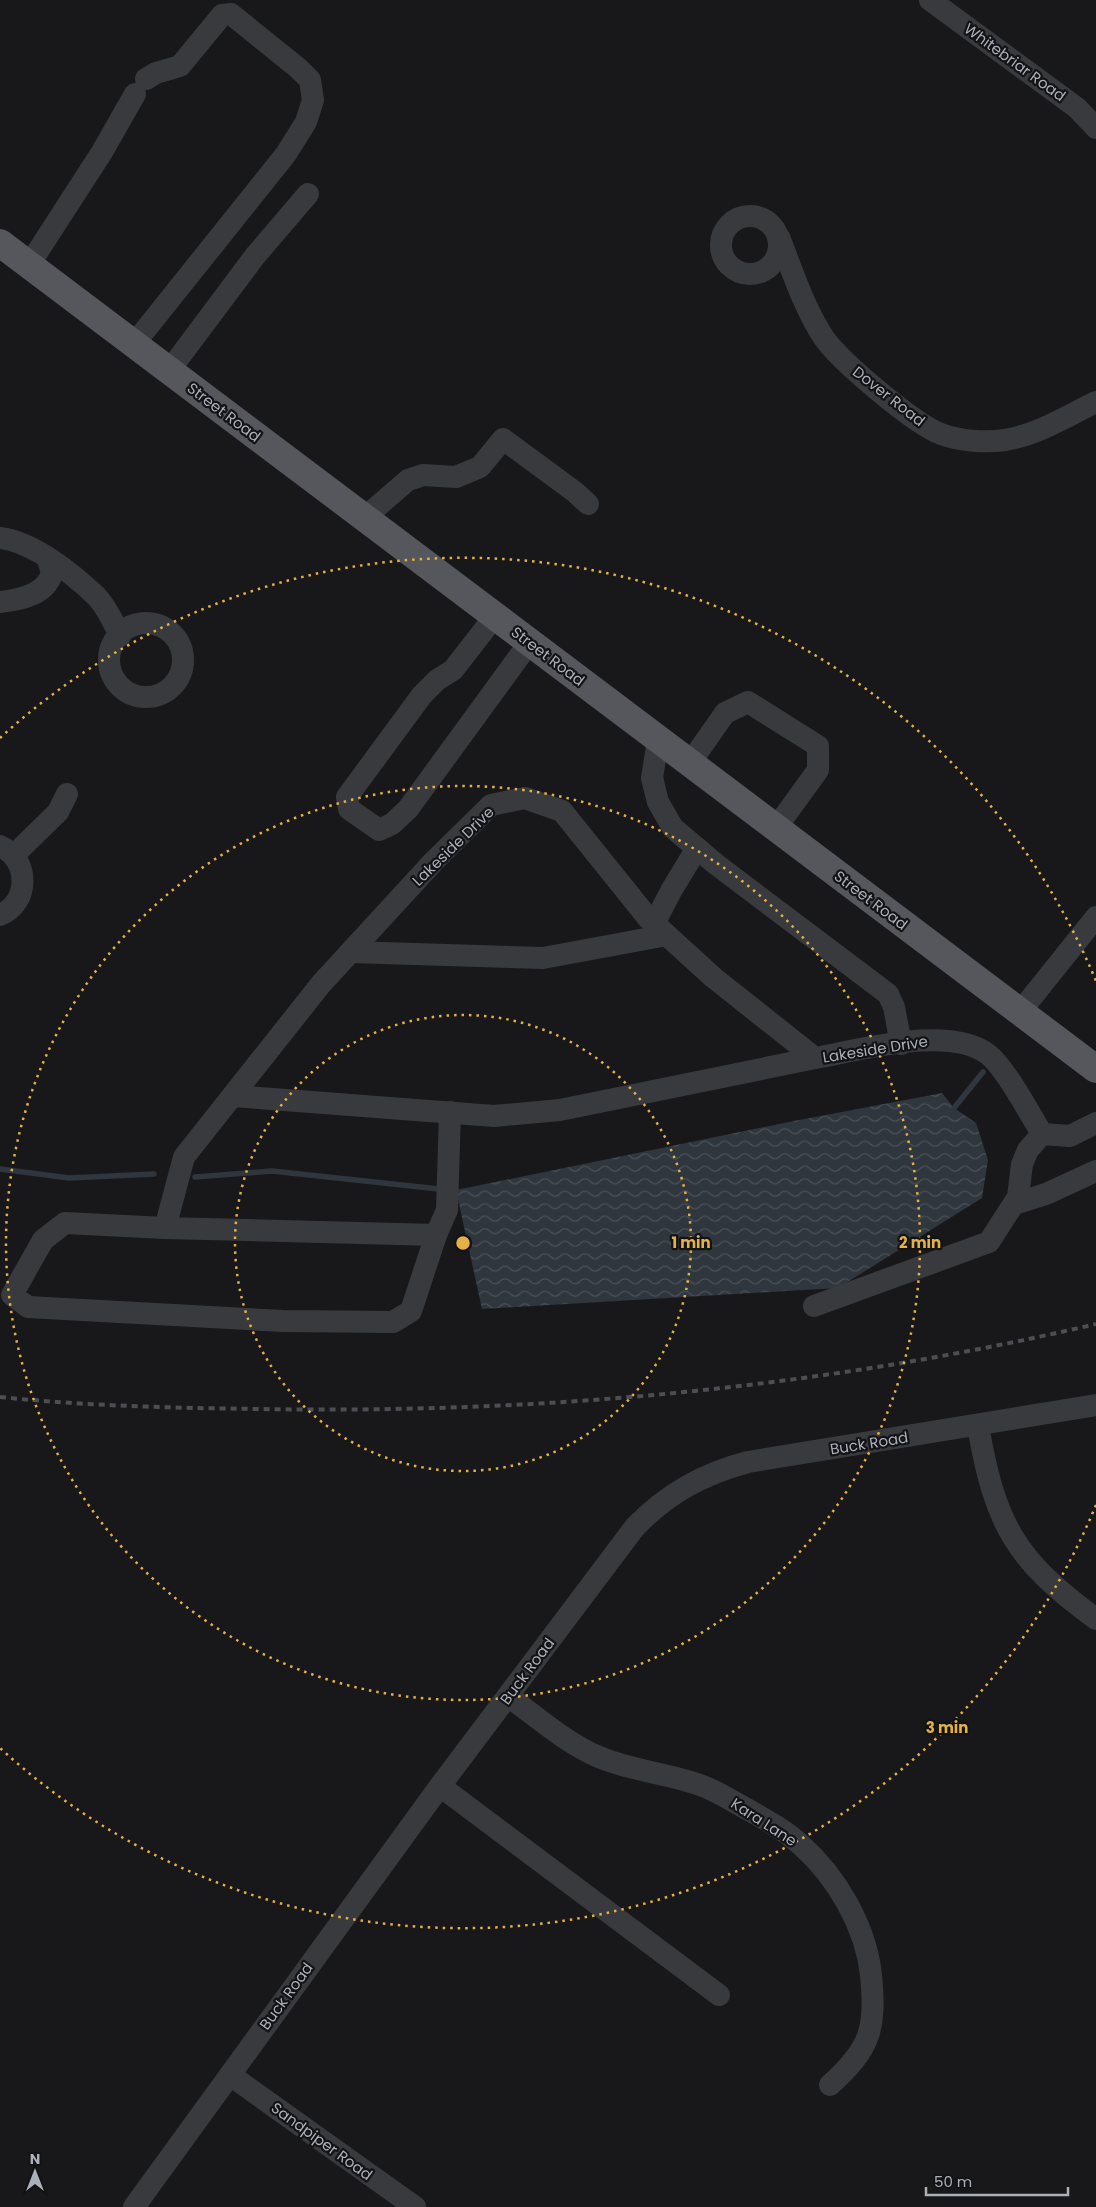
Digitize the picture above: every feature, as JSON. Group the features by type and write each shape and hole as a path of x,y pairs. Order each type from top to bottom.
{"main road":[{"name":"Street Road","path":"0,243 1096,1069"}],"street":[{"name":"Whitebriar Road","path":"930,0 1077,108 1096,128"},
{"path":"29,265 102,152 141,87 156,73 180,66 222,15 231,14 298,68 310,80 313,100 306,122 286,154 134,344"},
{"path":"169,371 255,256 308,194"},
{"name":"Dover Road","path":"779,237 814,320 836,354 923,425 940,434 959,439 1005,440 1030,433 1096,402"},
{"path":"364,518 408,480 423,475 456,476 480,467 503,439 575,492 588,504"},
{"path":"0,538 28,545 49,567 97,597 120,636"},
{"path":"0,602 28,596 45,588 49,567"},
{"path":"495,616 453,670 437,680 422,695 347,797 349,809 378,830 392,824 408,809 529,643"},
{"path":"690,763 725,713 748,702 818,746 818,770 776,828"},
{"path":"658,740 652,778 658,802 673,828 888,994 894,1007 901,1044"},
{"path":"0,915 14,908 21,896 22,875 7,850 58,812 67,794"},
{"name":"Lakeside Drive","path":"168,1221 184,1157 321,984 434,861 491,805 525,798 562,811 661,929 714,978 815,1058"},
{"path":"351,952 542,958 661,929 670,891 697,848"},
{"path":"1020,1012 1096,917"},
{"name":"Lakeside Drive","path":"232,1096 494,1116 560,1110 815,1058 924,1040 948,1040 974,1046 990,1056 1019,1095 1042,1134"},
{"path":"436,1235 168,1221 65,1223 43,1240 12,1295 28,1307 283,1321 393,1322 411,1311 436,1235 447,1210 450,1112"},
{"path":"814,1306 989,1242 1018,1197 1022,1164 1028,1150 1042,1134 1070,1136 1096,1123"},
{"path":"1014,1204 1046,1194 1096,1171"},
{"name":"Buck Road","path":"134,2207 440,1786 635,1527 654,1508 698,1479 748,1462 978,1426 1096,1405"},
{"path":"978,1426 986,1474 995,1503 1008,1530 1044,1578 1096,1619"},
{"name":"Kara Lane","path":"508,1696 572,1743 596,1756 622,1766 677,1777 723,1796 779,1828 820,1864 848,1906 863,1940 870,1968 872,1996 872,2023 866,2043 856,2061 830,2085"},
{"path":"440,1786 720,1995"},
{"name":"Sandpiper Road","path":"230,2075 415,2207"}],"water":[{"path":"942,1093 954,1108 976,1123 988,1160 982,1198 838,1288 482,1309 456,1190 794,1121"}],"waterway":[{"path":"954,1108 983,1072"},
{"path":"0,1169 69,1178 154,1174"},
{"path":"195,1177 272,1171 439,1189"}],"railway":[{"path":"0,1397 65,1403 260,1409 470,1407 576,1401 681,1392 890,1365 1096,1324"}]}
